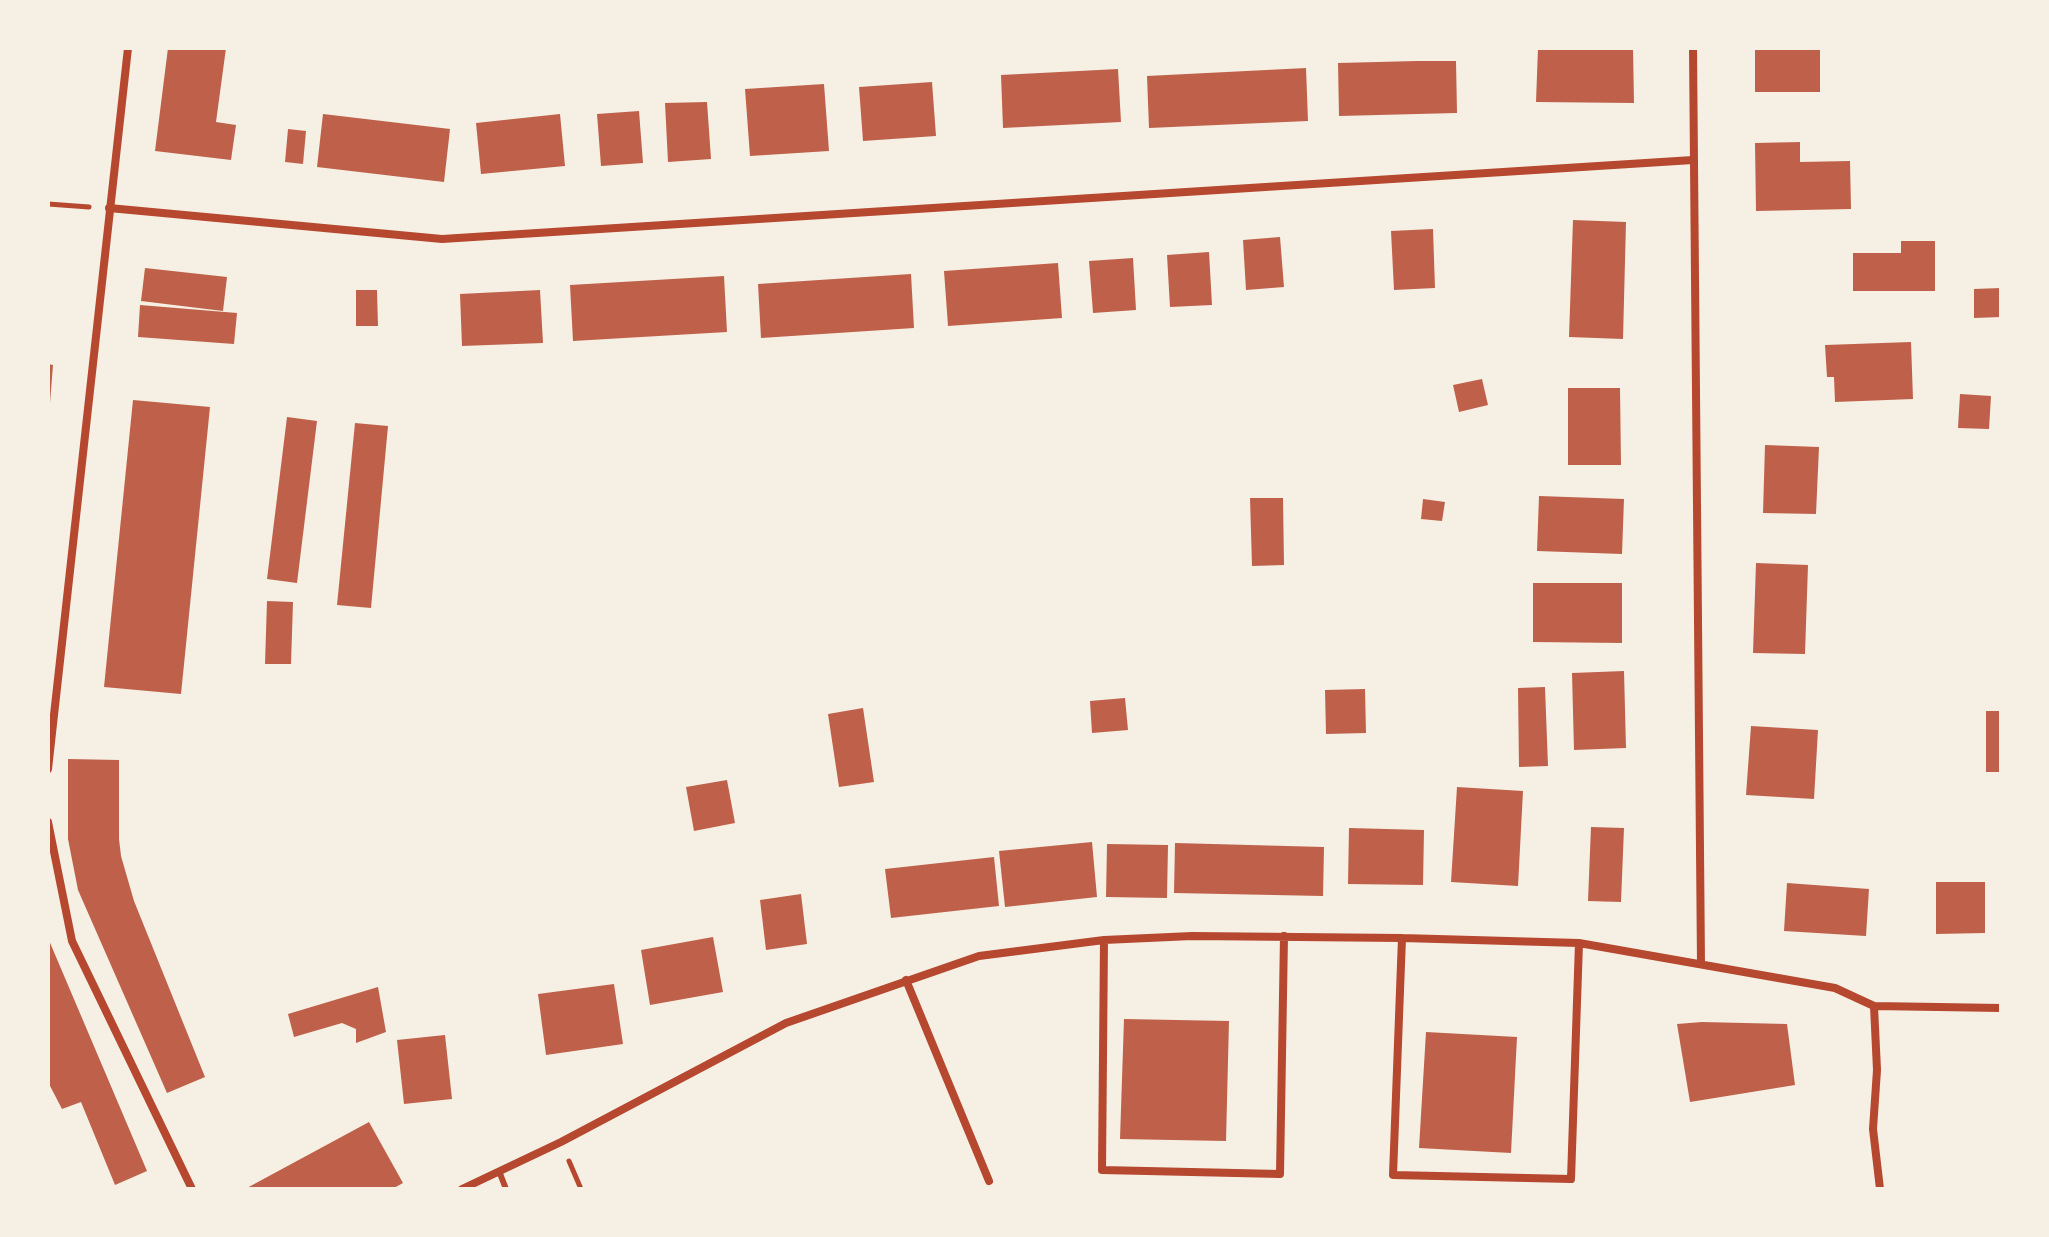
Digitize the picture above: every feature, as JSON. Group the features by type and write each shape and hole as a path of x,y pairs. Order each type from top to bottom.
{"street":[{"path":"48,769 128,48"},
{"path":"1693,48 1701,964"},
{"path":"109,208 442,239 1693,160"},
{"path":"48,822 72,941 192,1189"},
{"path":"1104,940 1102,1170 1280,1174 1284,936"},
{"path":"462,1189 786,1023 979,956 1104,940 1284,936 1579,943 1835,988 1874,1006 2001,1008"},
{"path":"1402,938 1393,1175 1571,1179 1579,943"},
{"path":"906,980 989,1181"},
{"path":"1874,1006 1877,1070 1873,1129 1880,1189"}],"lane":[{"path":"499,1171 506,1189"}],"path":[{"path":"48,204 109,208"}],"building":[{"path":"168,48 226,48 216,122 236,125 231,160 155,151"},
{"path":"1538,48 1633,48 1634,103 1536,102"},
{"path":"1755,48 1820,48 1820,92 1755,92"},
{"path":"1456,61 1457,113 1339,116 1338,63"},
{"path":"1306,68 1308,121 1149,128 1147,76"},
{"path":"1118,69 1121,122 1003,128 1001,75"},
{"path":"932,82 936,136 863,141 859,87"},
{"path":"824,84 829,151 750,156 745,89"},
{"path":"707,102 711,159 668,162 665,103"},
{"path":"639,111 643,163 601,166 597,114"},
{"path":"323,114 450,129 444,182 317,167"},
{"path":"560,114 565,166 481,174 476,123"},
{"path":"288,129 306,131 303,164 285,162"},
{"path":"1800,142 1800,162 1850,161 1851,209 1756,211 1755,143"},
{"path":"1573,220 1626,222 1623,339 1569,337"},
{"path":"1433,229 1435,288 1394,290 1391,231"},
{"path":"1280,237 1284,287 1246,290 1243,240"},
{"path":"1901,241 1935,241 1935,291 1853,291 1853,253 1901,253"},
{"path":"1209,252 1212,305 1170,307 1167,255"},
{"path":"1133,258 1136,310 1093,313 1089,261"},
{"path":"1058,263 1062,318 948,326 944,271"},
{"path":"145,268 227,277 223,311 141,301"},
{"path":"911,274 914,328 761,338 758,284"},
{"path":"724,276 727,332 573,341 570,285"},
{"path":"2001,288 2001,317 1974,318 1974,289"},
{"path":"356,290 377,290 378,326 356,326"},
{"path":"540,290 543,343 462,346 460,294"},
{"path":"140,305 237,313 234,344 138,337"},
{"path":"1911,342 1913,399 1835,402 1834,377 1827,377 1825,345"},
{"path":"48,364 53,365 50,403 48,403"},
{"path":"1482,379 1488,405 1459,412 1453,385"},
{"path":"1568,388 1620,388 1621,465 1568,465"},
{"path":"1960,394 1991,396 1989,429 1958,428"},
{"path":"133,400 210,407 181,694 104,687"},
{"path":"287,417 317,421 297,583 267,579"},
{"path":"355,423 388,426 371,608 337,605"},
{"path":"1765,445 1819,447 1816,514 1763,513"},
{"path":"1539,496 1624,499 1622,554 1537,551"},
{"path":"1250,498 1283,498 1284,565 1252,566"},
{"path":"1423,499 1445,502 1442,521 1421,519"},
{"path":"1756,563 1808,565 1805,654 1753,653"},
{"path":"1533,583 1622,583 1622,643 1533,642"},
{"path":"267,601 293,602 291,664 265,664"},
{"path":"1624,671 1626,748 1574,750 1572,673"},
{"path":"1545,687 1548,766 1519,767 1518,688"},
{"path":"1365,689 1366,733 1326,734 1325,690"},
{"path":"1125,698 1128,730 1092,733 1090,701"},
{"path":"863,708 874,782 839,787 828,714"},
{"path":"1986,711 2001,711 2001,772 1986,772"},
{"path":"1751,726 1818,730 1814,799 1746,795"},
{"path":"68,759 119,760 121,856 134,901 205,1077 167,1093 78,890 68,839"},
{"path":"727,780 735,823 694,831 686,787"},
{"path":"1457,787 1523,791 1518,886 1451,882"},
{"path":"1591,827 1624,828 1621,902 1588,901"},
{"path":"1349,828 1424,830 1423,885 1348,884"},
{"path":"1092,842 1097,897 1005,907 999,851"},
{"path":"1175,843 1324,847 1323,896 1174,893"},
{"path":"1107,844 1168,845 1167,898 1106,897"},
{"path":"994,857 999,906 891,918 885,869"},
{"path":"1936,882 1985,882 1985,933 1936,934"},
{"path":"1787,883 1869,889 1866,936 1784,931"},
{"path":"801,894 807,944 766,950 760,900"},
{"path":"713,937 723,992 650,1005 641,950"},
{"path":"48,938 147,1171 115,1185 81,1102 62,1109 48,1082"},
{"path":"614,984 623,1044 546,1055 538,994"},
{"path":"378,987 386,1032 356,1043 356,1029 342,1023 294,1037 288,1014"},
{"path":"1124,1019 1229,1021 1226,1141 1120,1139"},
{"path":"1677,1024 1787,1024 1795,1085 1690,1102"},
{"path":"1426,1032 1517,1037 1511,1153 1419,1148"},
{"path":"445,1035 452,1099 404,1104 397,1040"},
{"path":"369,1122 403,1183 392,1189 245,1189"}]}
